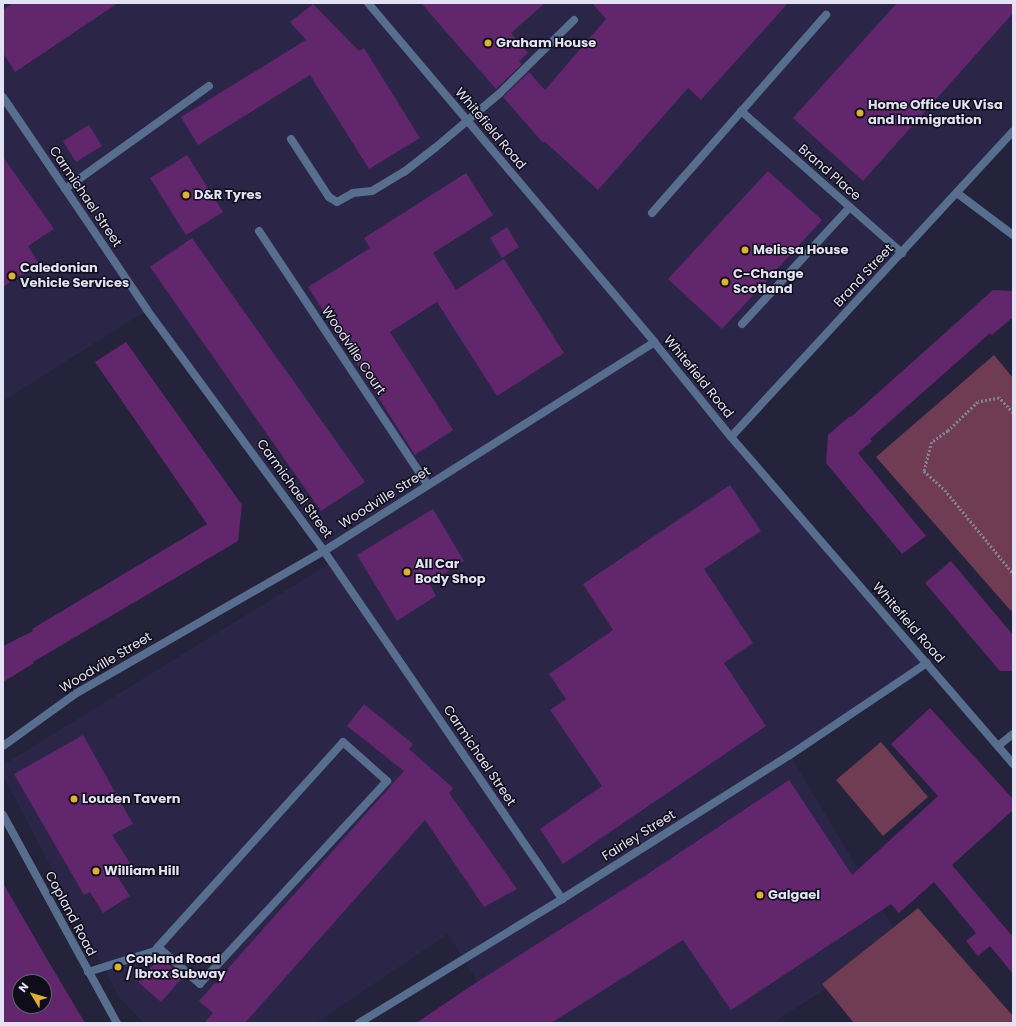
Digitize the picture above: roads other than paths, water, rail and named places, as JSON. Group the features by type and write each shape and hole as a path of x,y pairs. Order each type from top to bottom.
{"street":[{"name":"Whitefield Road","path":"368,3 654,342 731,436 1013,764"},
{"path":"652,213 826,15"},
{"path":"291,140 329,197 337,202 353,193 372,191 404,172 467,121 500,93 574,20"},
{"path":"65,189 209,86"},
{"name":"Carmichael Street","path":"3,97 147,310 324,551 562,899"},
{"name":"Brand Place","path":"741,111 902,253"},
{"name":"Brand Street","path":"731,436 902,253 1013,131"},
{"path":"957,193 1013,235"},
{"path":"742,324 850,207"},
{"name":"Woodville Court","path":"259,231 428,485"},
{"name":"Woodville Street","path":"3,746 75,694 324,551 654,342"},
{"name":"Fairley Street","path":"359,1023 562,899 790,755 927,663"},
{"path":"998,746 1013,734"},
{"path":"88,972 155,951 158,947 343,742 387,781 200,984 158,947"},
{"name":"Copland Road","path":"3,815 88,972 118,1023"}],"place":[{"name":"Graham House","path":"488,43"},
{"name":"Home Office UK Visa and Immigration","path":"860,113"},
{"name":"D&R Tyres","path":"186,195"},
{"name":"Melissa House","path":"745,250"},
{"name":"Caledonian Vehicle Services","path":"12,276"},
{"name":"C-Change Scotland","path":"725,282"},
{"name":"All Car Body Shop","path":"407,572"},
{"name":"Louden Tavern","path":"74,799"},
{"name":"William Hill","path":"96,871"},
{"name":"Galgael","path":"760,895"},
{"name":"Copland Road / Ibrox Subway","path":"118,967"}]}
